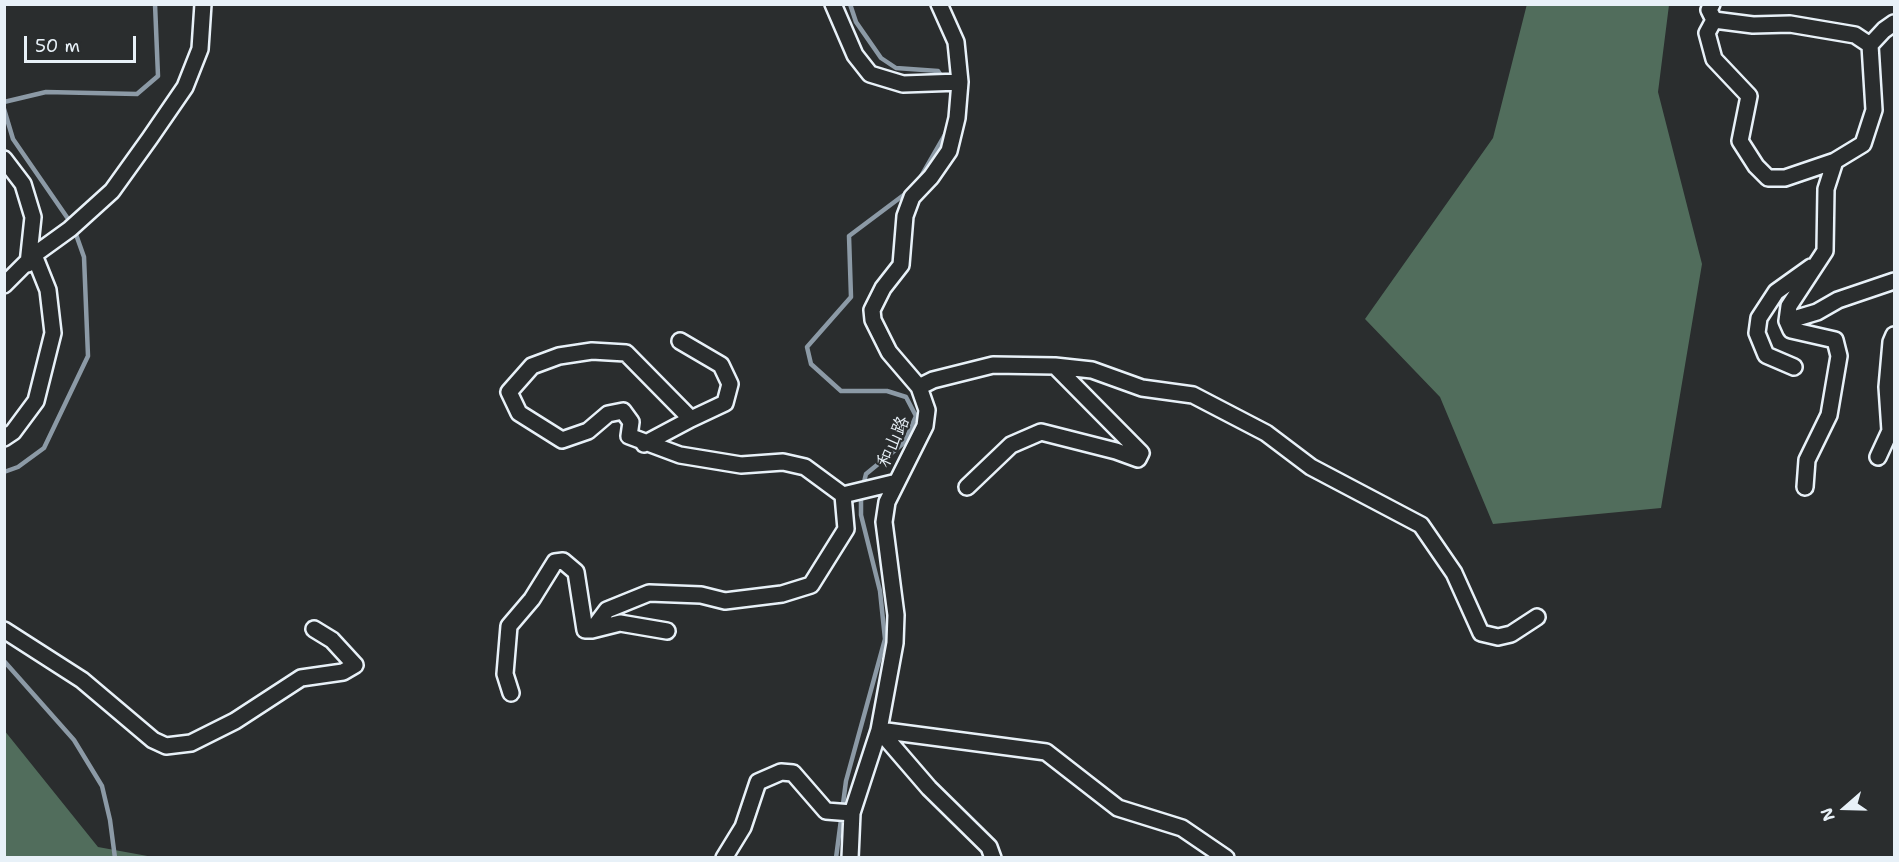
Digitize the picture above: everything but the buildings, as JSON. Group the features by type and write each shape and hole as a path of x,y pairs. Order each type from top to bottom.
{"street":[{"path":"4,285 112,191 185,87 200,49 203,4"},
{"path":"833,4 855,55 870,74 903,84 960,82"},
{"name":"和山路","path":"850,858 852,813 879,730 895,643 896,615 884,522 887,502 925,426 927,410 919,387 889,352 873,320 872,310 883,288 901,265 905,216 912,197 931,177 949,151 957,118 960,82 956,42 939,4"},
{"path":"1870,45 1855,35 1790,24 1753,25 1713,12 1707,33 1714,59 1749,96 1740,141 1756,166 1768,178 1785,178 1836,161 1863,144 1874,110 1870,45 1894,23"},
{"path":"4,159 23,184 33,217 31,260 48,290 52,333 36,401 13,432 4,438"},
{"path":"1805,487 1806,460 1828,415 1839,356 1835,340 1791,330 1787,321 1790,306 1813,265 1825,251 1826,189 1836,161"},
{"path":"1794,367 1766,355 1757,333 1759,318 1776,292 1813,265"},
{"path":"1787,321 1816,312 1838,300 1894,281"},
{"path":"1878,457 1890,431 1887,387 1891,342 1894,335"},
{"path":"644,444 725,404 730,384 721,365 680,341"},
{"path":"592,630 607,610 649,593 701,595 725,601 782,594 811,585 846,529 843,495 805,467 783,462 741,465 680,455 644,444 629,436 631,422 623,411 608,414 588,431 562,440 519,413 509,392 532,366 559,356 592,351 626,353 691,419"},
{"path":"919,387 933,380 993,365 1055,366 1092,370 1142,388 1193,395 1266,433 1311,467 1421,525 1454,573 1482,633 1497,637 1511,634 1537,616"},
{"path":"967,487 1011,445 1041,432 1116,451 1138,459 1141,453 1055,366"},
{"path":"843,495 897,482"},
{"path":"512,693 505,674 509,626 532,599 555,562 563,561 576,572 585,630 620,623 667,631"},
{"path":"4,630 82,680 153,740 166,746 191,743 235,721 301,678 343,672 355,665 332,640 314,629"},
{"path":"879,730 929,788 989,847 993,858"},
{"path":"879,730 1046,752 1118,808 1182,828 1226,858"},
{"path":"724,858 743,827 758,782 781,772 793,773 826,811 852,813"}],"green space":[{"path":"1527,4 1669,5 1658,92 1702,264 1661,508 1493,524 1440,397 1365,319 1493,138"},
{"path":"4,730 98,847 153,857 5,857"}],"waterway":[{"path":"4,102 46,92 137,94 158,76 155,4"},
{"path":"850,4 856,22 881,58 896,68 938,71 944,80"},
{"path":"4,109 13,139 73,226 84,257 88,356 44,448 18,467 4,472"},
{"path":"920,178 947,131"},
{"path":"863,486 866,474 905,442 916,416 906,397 887,391 841,391 811,364 807,347 851,297 849,236 909,191"},
{"path":"836,858 846,781 885,639 880,591 861,515 861,494"},
{"path":"4,661 74,740 102,786 110,820 115,858"}]}
